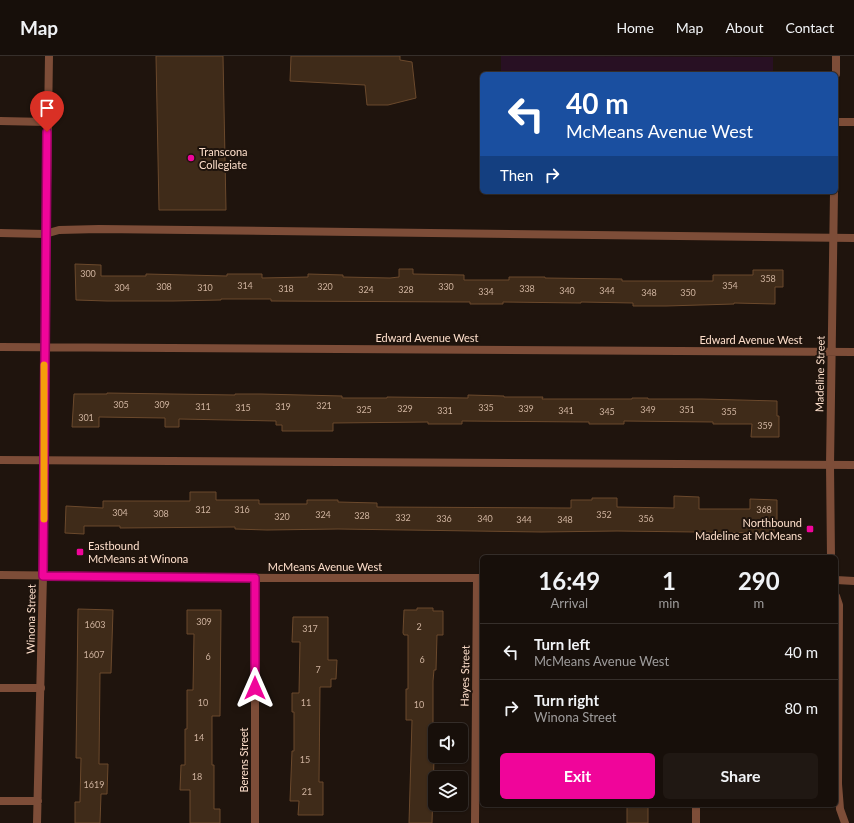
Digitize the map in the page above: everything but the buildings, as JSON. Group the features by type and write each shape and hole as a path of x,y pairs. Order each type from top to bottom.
{"street":[{"name":"Winona Street","path":"38,823 43,576 44,347 49,56"},
{"path":"836,56 836,72"},
{"path":"0,121 47,122"},
{"path":"838,122 854,122"},
{"name":"Madeline Street","path":"831,555 830,465 834,194"},
{"path":"0,234 46,234 59,230 99,229 854,238"},
{"name":"Edward Avenue West","path":"0,347 854,352"},
{"path":"0,460 854,465"},
{"name":"McMeans Avenue West","path":"0,575 255,578 479,578"},
{"name":"Berens Street","path":"255,578 255,823"},
{"name":"Hayes Street","path":"475,823 479,578"},
{"path":"838,580 854,580"},
{"path":"838,602 838,784 840,809 845,823"},
{"path":"0,688 41,688"},
{"path":"0,801 38,801"},
{"path":"696,807 696,823"}],"shaded area":[{"path":"501,56 773,57 773,72 501,72"}],"slow traffic":[{"path":"44,365 44,519"}],"place":[{"name":"Transcona Collegiate","path":"191,158"},
{"name":"Northbound Madeline at McMeans","path":"810,529"},
{"name":"Eastbound McMeans at Winona","path":"80,552"}],"route":[{"path":"47,132 44,321 43,576 255,578 255,688"}]}
